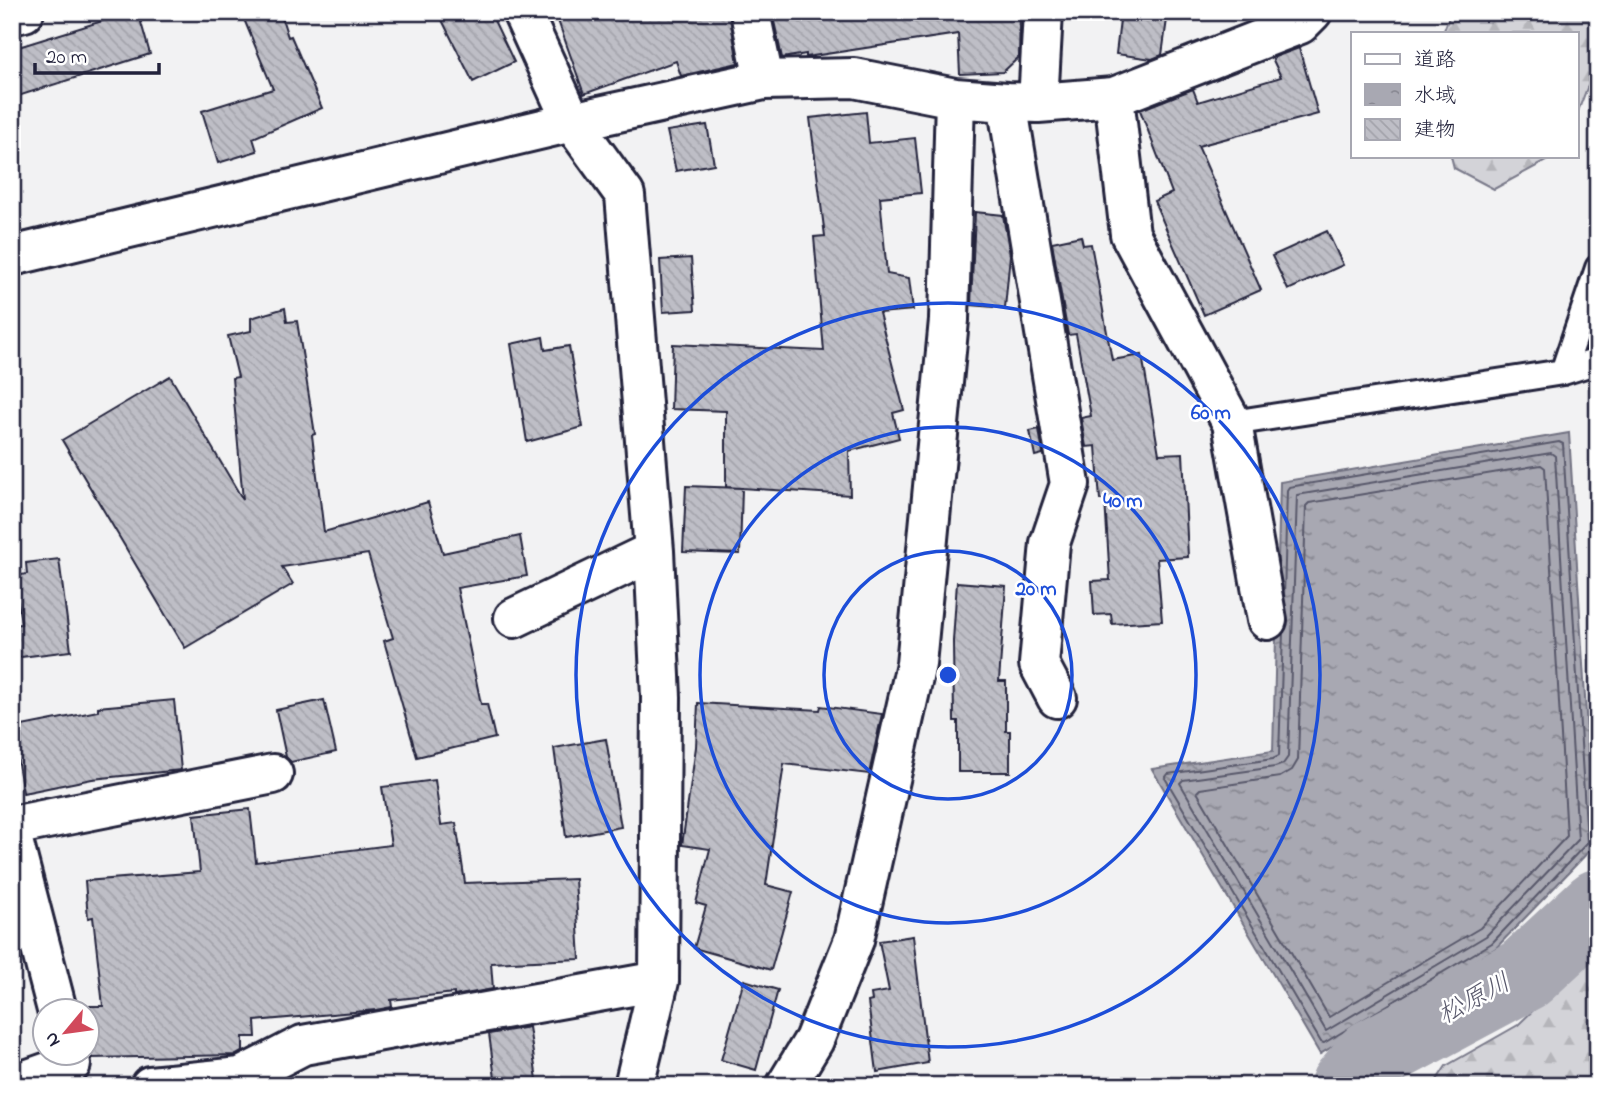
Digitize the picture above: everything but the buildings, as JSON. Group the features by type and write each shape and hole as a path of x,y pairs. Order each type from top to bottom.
{"street":[{"path":"12,15 24,12"},
{"path":"522,12 572,121 625,195 654,551 661,696 659,981 634,1086"},
{"path":"750,12 764,80"},
{"path":"1043,12 1022,102 1070,484 1050,543 1039,664 1057,698"},
{"path":"12,257 572,121 764,80 854,78 955,98 1022,102 1114,97 1300,24 1312,12"},
{"path":"1114,97 1130,234 1232,424 1268,620"},
{"path":"786,1086 814,1040 854,940 916,664 948,320 955,98"},
{"path":"514,618 654,551"},
{"path":"12,826 273,774"},
{"path":"12,837 53,996"},
{"path":"150,1086 241,1077 303,1045 659,981"},
{"path":"12,1084 76,1067"}],"lane":[{"path":"1563,372 1598,268"},
{"path":"1232,424 1563,372 1598,361"}],"green space":[{"path":"1451,12 1598,12 1598,72 1587,88 1578,111 1578,32 1443,32"},
{"path":"1452,158 1551,158 1494,189 1454,168"},
{"path":"1598,948 1598,1086 1433,1086 1446,1066 1518,1025"}],"water":[{"path":"1569,433 1594,846 1496,948 1320,1054 1152,769 1273,751 1280,482"}],"waterway":[{"name":"松原川","path":"1347,1086 1372,1056 1525,974 1598,906"}]}
